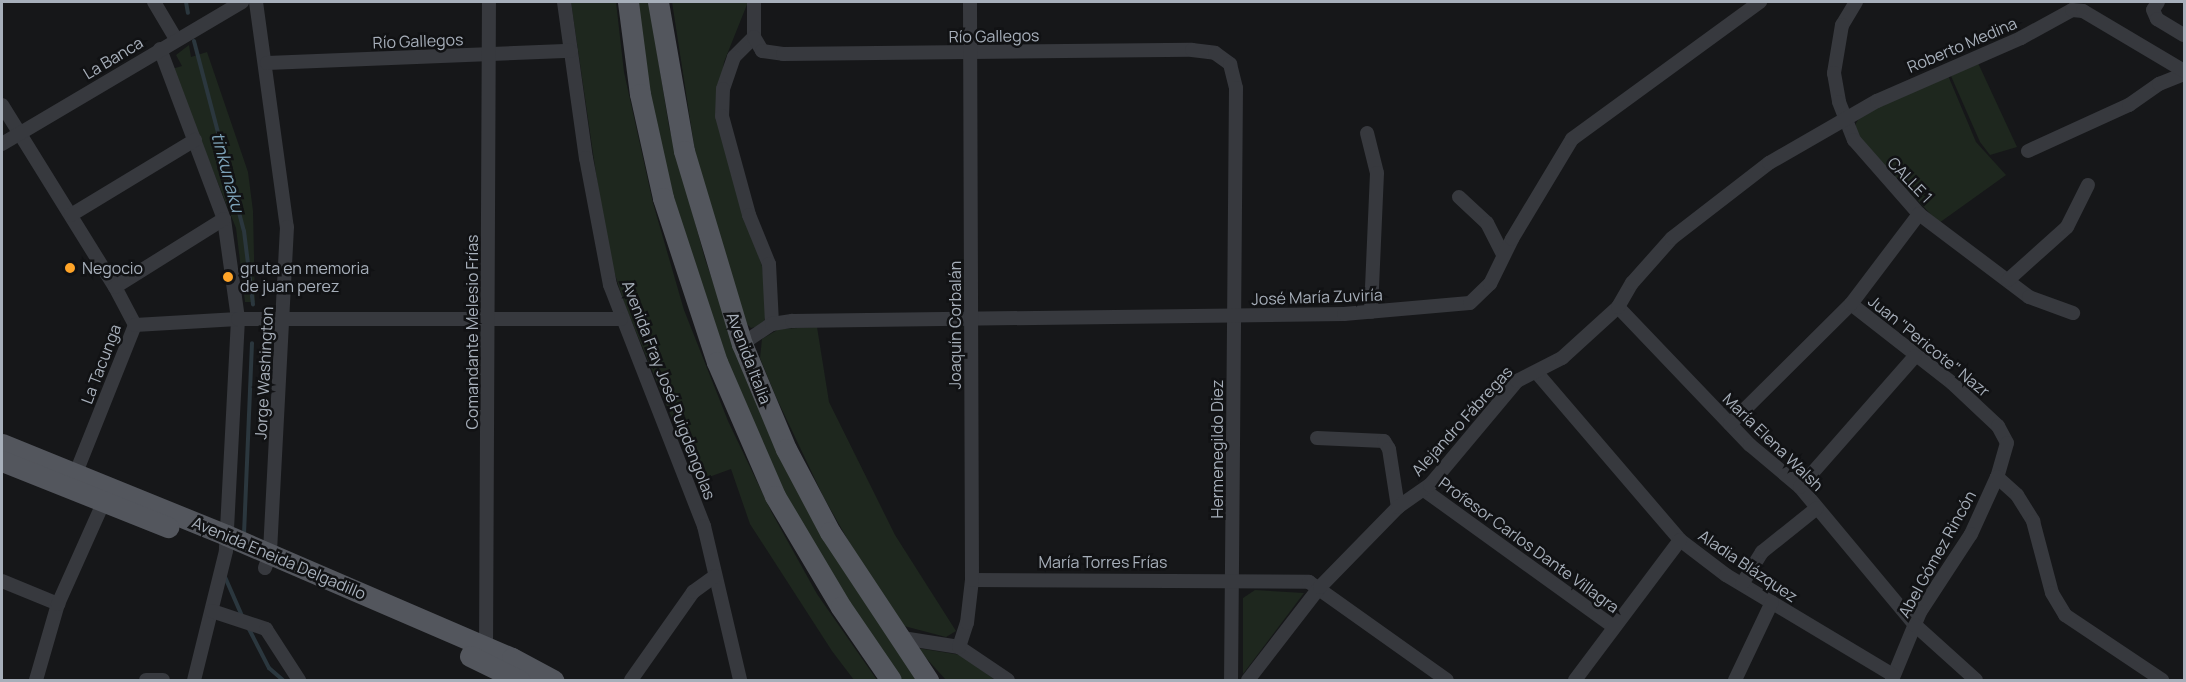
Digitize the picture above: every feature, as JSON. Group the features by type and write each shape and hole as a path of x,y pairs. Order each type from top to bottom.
{"main road":[{"name":"Avenida Italia","path":"628,2 640,94 663,198 717,362 776,496 835,598 891,681"},
{"name":"Avenida Italia","path":"658,2 684,151 742,344 808,492 896,637 928,681"},
{"name":"Avenida Eneida Delgadillo","path":"2,444 73,480 486,655 553,681"},
{"name":"Avenida Eneida Delgadillo","path":"2,461 73,480 104,501 226,543"},
{"name":"Avenida Eneida Delgadillo","path":"486,655 519,681"}],"street":[{"path":"154,2 176,39"},
{"name":"La Banca","path":"2,144 242,2"},
{"name":"Jorge Washington","path":"256,2 267,63 286,210 283,319 267,561"},
{"name":"Comandante Melesio Frías","path":"486,655 489,2"},
{"name":"Avenida Fray José Puigdengolas","path":"564,2 605,264 621,319 704,526 740,681"},
{"path":"742,344 772,324 769,264 749,215 723,126 723,89 735,57 754,37 754,2"},
{"name":"Joaquín Corbalán","path":"959,647 967,623 972,580 969,2"},
{"name":"José María Zuviría","path":"772,324 972,316 1234,316 1371,312 1470,303 1486,291 1503,255 1572,139 1760,2"},
{"name":"CALLE 1","path":"1855,2 1842,25 1835,51 1835,88 1854,140 1918,214 2042,304 2073,313"},
{"path":"2158,2 2153,10 2157,20 2184,35"},
{"name":"Roberto Medina","path":"1845,118 1947,68 2021,38 2072,10 2083,11 2184,73"},
{"name":"Río Gallegos","path":"754,37 762,51 783,54 1204,51 1224,58 1234,73"},
{"path":"160,50 224,219 238,319 226,543 194,681"},
{"name":"Río Gallegos","path":"267,63 571,51"},
{"name":"Hermenegildo Diez","path":"1231,681 1234,73"},
{"path":"2028,150 2129,105 2159,84 2184,73"},
{"name":"La Tacunga","path":"2,105 115,287 135,325 73,480"},
{"name":"Alejandro Fábregas","path":"1248,681 1320,587 1398,507 1424,489 1517,381 1538,373 1562,358 1618,308 1632,283 1672,238 1754,173 1845,118"},
{"path":"1367,133 1377,173 1371,312"},
{"path":"71,215 195,140"},
{"path":"2008,280 2067,227 2088,185"},
{"path":"1459,197 1487,223 1503,255"},
{"path":"1730,424 1851,304 1918,214"},
{"path":"115,287 224,219"},
{"name":"Juan \"Pericote\" Nazr","path":"1851,304 1998,426 2007,443"},
{"name":"María Elena Walsh","path":"1618,308 1730,424 1800,487 1915,625 1976,681"},
{"path":"135,325 238,319 621,319"},
{"path":"1800,487 1915,356"},
{"name":"Aladia Blázquez","path":"1538,373 1680,540 1742,584 1892,678"},
{"path":"1317,438 1384,441 1389,449 1398,507"},
{"name":"Abel Gómez Rincón","path":"1892,678 1915,625 1966,542 1997,477 2007,443"},
{"path":"1997,477 2017,495 2033,521 2052,593 2065,615 2162,681"},
{"name":"Profesor Carlos Dante Villagra","path":"1424,489 1614,627"},
{"path":"36,681 58,604 104,501"},
{"path":"1742,584 1762,552 1817,508"},
{"path":"1575,681 1680,540"},
{"path":"631,681 693,592 715,576"},
{"name":"María Torres Frías","path":"972,580 1233,580"},
{"path":"1233,580 1310,582 1320,587 1447,681"},
{"path":"2,581 58,604"},
{"path":"1734,681 1772,602"},
{"path":"212,611 266,629 299,681"},
{"path":"896,637 959,647 1008,681"},
{"path":"146,681 164,681"}],"shaded area":[{"path":"571,2 616,2 624,72 653,203 684,310 728,421 772,513 817,594 877,680 854,680 832,651 750,524 731,469 698,481 624,303 607,249"},
{"path":"633,2 649,2 669,127 705,259 748,382 919,680 898,680 875,649 774,476 724,365 666,179"},
{"path":"672,2 748,2 724,62 717,111 731,174 762,266 768,307 763,325 751,328 744,321 696,158"},
{"path":"189,45 191,57 207,52 248,172 253,211 255,302 245,302 236,228 172,69 182,66 176,55"},
{"path":"1978,63 2017,147 1990,155 1980,142 1951,76"},
{"path":"1947,73 1976,142 2006,175 1939,223 1855,134 1856,123 1860,117"},
{"path":"817,327 829,402 895,535 956,631 946,637 904,626 883,602 823,496 776,397 760,358 762,339 779,329"},
{"path":"1255,590 1304,593 1243,674 1243,598"},
{"path":"917,648 961,655 995,680 946,680"}],"waterway":[{"name":"tinkunaku","path":"186,2 188,13"},
{"name":"tinkunaku","path":"194,41 244,231 253,304"},
{"path":"244,534 252,343"},
{"path":"225,577 242,616"},
{"path":"249,629 269,668 283,680"}],"place":[{"name":"Negocio","path":"70,268"},
{"name":"gruta en memoria de juan perez","path":"228,277"}]}
